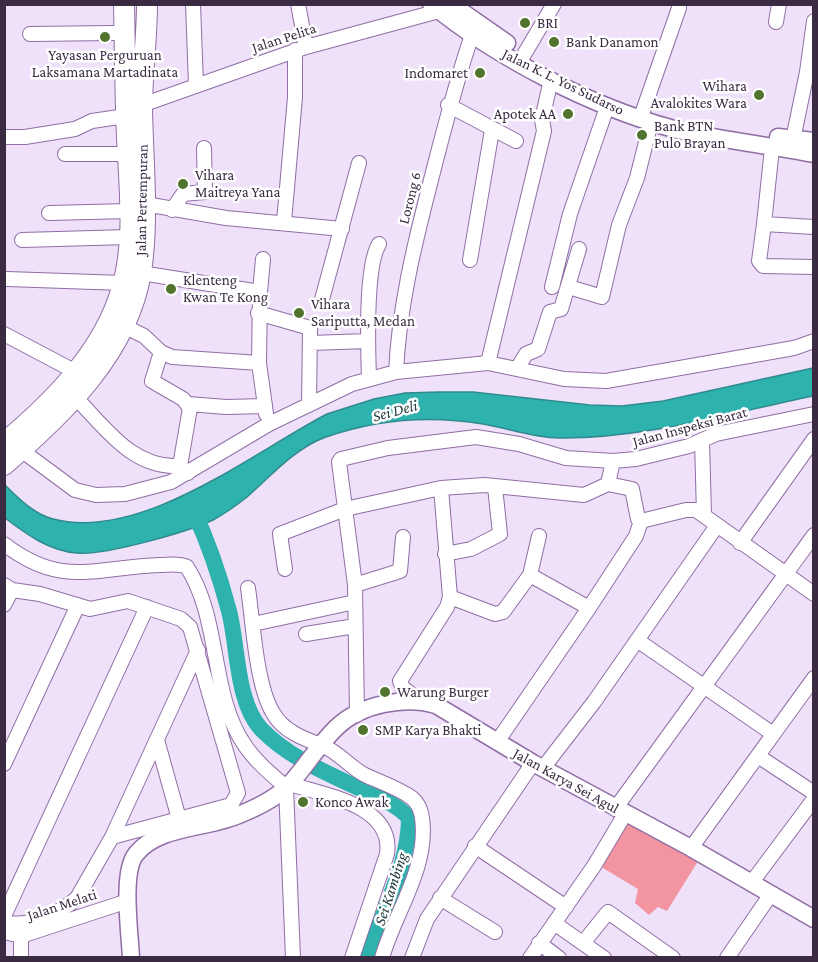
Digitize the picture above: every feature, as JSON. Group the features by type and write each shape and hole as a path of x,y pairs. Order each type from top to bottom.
{"highway":[{"name":"Jalan Pertempuran","path":"10,445 75,397 89,382 124,326 141,273 134,105 114,33 113,4"},
{"path":"124,4 134,105"},
{"path":"134,105 136,4"},
{"name":"Jalan Pertempuran","path":"10,445 76,372 106,325 123,283 129,237 137,208 127,154 147,4"}],"main road":[{"name":"Jalan K. L. Yos Sudarso","path":"440,7 551,79 598,99 647,116 772,148 813,141"},
{"name":"Jalan K. L. Yos Sudarso","path":"440,7 472,35 598,99"},
{"name":"Jalan K. L. Yos Sudarso","path":"647,116 792,144 813,154"},
{"name":"Jalan Karya Sei Agul","path":"131,957 128,901 130,867 134,855 164,836 231,819 274,798 338,726 357,715 389,703 419,700 436,705 620,811 811,914"}],"street":[{"path":"193,4 196,85"},
{"path":"521,59 554,4"},
{"path":"776,22 780,4"},
{"path":"284,222 300,49 299,5"},
{"name":"Jalan Pelita","path":"6,141 75,129 134,105 300,49 440,7"},
{"path":"569,287 602,297 619,225 637,178 647,116 679,8"},
{"path":"792,144 810,73 813,21"},
{"path":"30,34 114,33"},
{"name":"Lorong 6","path":"396,372 398,329 410,267 448,105 472,35"},
{"path":"488,363 544,131 542,120 551,79"},
{"path":"552,287 598,99"},
{"path":"448,105 516,141"},
{"path":"470,261 492,130"},
{"path":"172,210 183,194 205,192 204,148"},
{"path":"772,148 759,261 763,266 813,267"},
{"path":"65,154 127,154"},
{"path":"321,303 358,163"},
{"path":"49,213 137,208 342,229"},
{"path":"764,224 813,227"},
{"path":"22,240 129,237"},
{"path":"369,378 368,341 372,262 379,244"},
{"path":"517,369 526,354 538,350 550,312 561,309 579,249"},
{"path":"263,259 258,313 259,363 269,424"},
{"path":"141,273 260,292"},
{"path":"7,279 123,283"},
{"path":"258,313 309,326 309,405"},
{"path":"124,326 144,336 161,352 172,357 259,363"},
{"path":"4,334 76,372"},
{"path":"310,342 368,341"},
{"path":"10,445 66,486 89,494 111,495 142,492 171,482 184,469 269,424 369,378 396,372 488,363 564,379 606,381 794,348 813,341"},
{"path":"161,352 152,381 188,404 226,407 265,406"},
{"path":"75,397 130,453 165,466 184,469"},
{"path":"184,469 190,412 188,404"},
{"name":"Jalan Inspeksi Barat","path":"345,509 340,460 388,448 459,438 485,438 519,444 566,458 614,461 670,452 716,434 813,414"},
{"path":"740,543 813,439"},
{"path":"702,440 704,515"},
{"path":"608,484 614,461"},
{"path":"285,569 280,534 345,509 441,488 485,485 584,495 608,484 632,489 641,521 636,536 497,742"},
{"path":"445,554 471,549 500,534 495,487"},
{"path":"419,700 403,688 400,681 447,607 450,597 441,488"},
{"path":"345,509 355,585 357,715"},
{"path":"641,521 686,510 696,510 716,527 813,594"},
{"path":"412,957 423,926 475,846 637,640 716,527"},
{"path":"530,957 566,907 620,811 813,535"},
{"path":"450,597 499,614 507,608 530,575 539,536"},
{"path":"355,585 400,571 403,537"},
{"path":"4,544 33,564 56,571 97,573 134,567 182,565 192,575 200,595 232,720 244,745 290,782 345,799 385,830 389,840 387,854 352,957"},
{"path":"530,575 589,608"},
{"path":"4,605 8,587 90,609 128,601 181,620 190,627 238,793 231,805 112,837"},
{"path":"248,588 259,667 272,713 300,738 321,747 357,771 413,799 422,814 422,843 416,867 382,957"},
{"path":"253,624 355,602"},
{"path":"4,764 78,605"},
{"path":"4,916 147,607"},
{"path":"306,634 355,626"},
{"path":"637,640 773,734"},
{"path":"4,922 27,924 70,904 82,890 112,837 198,650"},
{"path":"692,848 813,678"},
{"path":"157,740 179,819"},
{"path":"758,756 813,792"},
{"path":"290,782 292,957"},
{"path":"752,882 813,799"},
{"path":"475,846 566,907"},
{"path":"727,957 771,894"},
{"path":"440,898 495,932"},
{"name":"Jalan Melati","path":"4,932 21,936 128,901"},
{"path":"583,943 608,912 673,957"},
{"path":"554,923 604,957"},
{"path":"21,936 21,957"},
{"path":"539,943 559,957"}],"shaded area":[{"path":"626,818 700,858 667,911 658,907 649,915 635,903 638,889 598,865"}],"water":[{"name":"Sei Deli","path":"813,368 813,396 655,430 591,437 550,438 463,421 423,419 384,423 345,431 304,448 247,497 213,520 166,537 106,551 77,553 57,549 30,536 5,518 5,485 33,510 53,519 87,523 122,518 159,506 195,490 327,414 374,399 405,393 473,392 590,405 622,406 663,401"}],"waterway":[{"name":"Sei Kambing","path":"194,512 226,598 242,689 253,718 272,739 296,757 388,802 409,818 404,854 368,958"}],"place":[{"name":"BRI","path":"525,23"},
{"name":"Yayasan Perguruan Laksamana Martadinata","path":"105,37"},
{"name":"Bank Danamon","path":"554,42"},
{"name":"Indomaret","path":"480,73"},
{"name":"Wihara Avalokites Wara","path":"759,95"},
{"name":"Apotek AA","path":"568,114"},
{"name":"Bank BTN Pulo Brayan","path":"642,135"},
{"name":"Vihara Maitreya Yana","path":"183,184"},
{"name":"Klenteng Kwan Te Kong","path":"171,289"},
{"name":"Vihara Sariputta, Medan","path":"299,313"},
{"name":"Warung Burger","path":"385,692"},
{"name":"SMP Karya Bhakti","path":"363,730"},
{"name":"Konco Awak","path":"303,802"}]}
